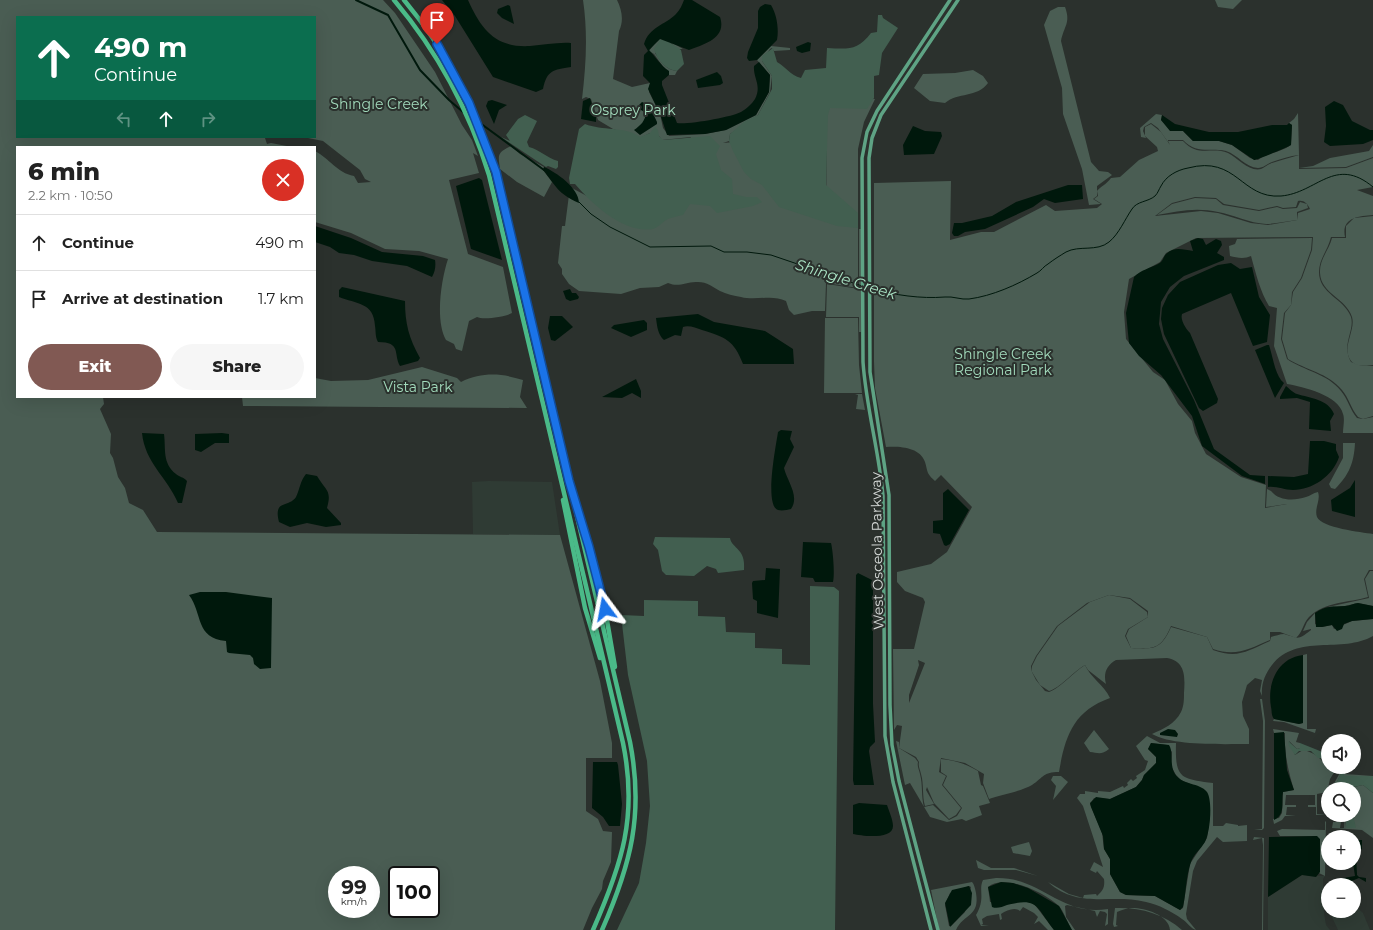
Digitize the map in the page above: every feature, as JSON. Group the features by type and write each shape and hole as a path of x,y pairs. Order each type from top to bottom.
{"highway":[{"path":"394,0 430,48 463,106 489,175 559,472 565,510 585,608 612,698 626,763 629,792 628,822 618,871 593,930"},
{"path":"404,0 447,61 475,115 499,182 633,761 636,813 632,843 624,874 602,930"}],"main road":[{"name":"West Osceola Parkway","path":"931,930 893,782 885,736 883,496 865,386 862,333 863,154 870,126 886,96 950,0"},
{"name":"West Osceola Parkway","path":"938,930 899,781 892,745 890,705 889,500 886,470 872,390 870,333 870,152 878,121 958,0"}],"shaded area":[{"path":"442,0 468,0 478,20 484,28 498,40 507,44 530,46 571,43 571,67 555,70 549,74 543,89 536,92 493,77 455,16"},
{"path":"684,0 692,0 720,17 721,24 720,30 713,39 689,50 660,39 649,50 669,71 669,75 662,81 662,85 677,123 690,123 709,120 741,112 752,103 757,94 758,90 754,66 759,62 770,75 769,92 756,115 726,130 705,134 667,135 660,114 648,89 650,83 643,76 644,55 648,51 644,44 646,38 653,30 676,14"},
{"path":"765,4 771,5 775,13 778,27 777,40 757,60 749,61 747,58 748,52 758,28 758,11 760,7"},
{"path":"508,5 510,6 514,24 502,18 497,13 498,9"},
{"path":"878,15 882,15 883,18 898,28 882,53 879,75 874,76 874,98 867,109 830,108 828,115 826,185 858,213 858,228 837,226 779,207 762,185 751,179 744,172 729,141 730,134 745,121 758,115 772,89 772,76 762,61 762,56 773,48 777,62 794,75 801,78 805,70 826,68 827,48 852,48 861,43 871,33 877,32"},
{"path":"660,40 666,40 681,50 684,64 677,71 669,69 662,64 657,57 654,49"},
{"path":"808,42 811,43 810,51 802,53 797,51 796,47"},
{"path":"717,72 721,76 723,83 720,85 698,88 696,80"},
{"path":"590,98 596,117 596,122 581,119 583,101"},
{"path":"492,100 507,105 499,110 494,124 486,106 488,101"},
{"path":"1334,101 1343,105 1352,121 1373,130 1373,140 1363,144 1330,146 1324,142 1326,126 1325,107"},
{"path":"642,102 649,105 657,124 640,135 634,130 645,118 646,113 641,110 639,105"},
{"path":"525,115 537,121 527,142 529,147 558,161 558,167 556,169 548,166 546,167 501,137 510,141 506,135 518,119"},
{"path":"1162,115 1175,124 1209,132 1238,132 1272,125 1287,125 1289,123 1292,125 1291,145 1254,160 1232,145 1219,141 1193,141 1183,131 1170,131 1161,120"},
{"path":"585,124 627,131 640,137 650,133 655,127 658,130 659,136 663,140 710,136 720,146 716,154 721,170 732,179 733,194 746,197 757,197 762,202 753,206 717,213 710,206 690,204 683,215 668,219 653,229 631,227 610,216 590,200 575,184 570,184 569,178 579,129"},
{"path":"913,126 925,131 941,132 942,136 934,154 904,155 903,145"},
{"path":"544,167 555,173 571,186 578,197 579,203 566,196 558,189 543,170"},
{"path":"479,178 482,180 502,260 471,249 456,186"},
{"path":"1068,185 1082,185 1083,199 1055,203 1044,199 1033,207 985,229 965,232 958,236 954,236 952,233 954,223 962,223 992,216 1016,202"},
{"path":"316,226 351,238 382,252 423,256 435,260 434,273 432,277 407,266 372,261 354,255 339,253 330,247 316,242"},
{"path":"1198,238 1203,239 1206,245 1216,239 1221,241 1222,245 1217,253 1224,257 1224,260 1184,276 1170,287 1161,302 1159,324 1163,339 1194,400 1214,449 1250,475 1265,476 1265,484 1242,476 1202,446 1192,416 1161,375 1139,356 1129,343 1126,313 1134,277 1160,263 1166,254 1173,250 1179,249 1193,251 1190,241"},
{"path":"1231,263 1240,269 1252,267 1259,297 1270,315 1267,342 1253,346 1231,293 1182,314 1185,327 1190,333 1218,399 1217,403 1203,411 1199,408 1164,334 1161,319 1162,308 1168,295 1180,282 1218,265"},
{"path":"342,287 405,301 407,324 410,337 420,358 418,361 400,366 394,346 391,344 378,342 374,318 371,312 363,305 339,297 339,290"},
{"path":"570,289 572,293 576,293 579,297 578,299 570,301 566,299 563,291"},
{"path":"698,314 714,322 765,331 793,349 794,364 743,364 740,356 728,341 717,335 688,326 683,327 681,336 675,335 664,340 660,336 656,318"},
{"path":"550,316 562,316 573,327 555,341 551,340 548,328"},
{"path":"644,320 647,323 647,330 631,337 611,328 614,325"},
{"path":"1269,345 1278,376 1284,383 1275,398 1255,350"},
{"path":"636,379 641,391 641,398 632,393 622,398 602,397"},
{"path":"1286,386 1293,392 1318,400 1328,405 1334,414 1330,421 1331,431 1309,429 1310,402 1297,398 1280,399"},
{"path":"781,430 792,431 790,439 794,447 784,468 794,494 794,499 791,509 778,510 774,506 771,487 778,432"},
{"path":"142,433 164,434 168,465 176,474 187,481 182,503 178,503 147,453"},
{"path":"195,434 229,434 229,443 215,443 201,452 195,450"},
{"path":"1310,441 1324,441 1336,444 1336,450 1339,457 1336,464 1327,476 1321,481 1307,488 1293,490 1268,487 1268,476 1294,477 1308,474"},
{"path":"306,474 317,476 328,494 329,498 327,508 341,523 341,525 326,527 307,523 290,527 279,522 278,510 280,507 296,497 302,479"},
{"path":"1355,480 1355,517 1332,511 1331,500 1350,488"},
{"path":"472,482 552,482 560,535 473,534"},
{"path":"948,489 969,510 950,544 946,546 944,545 940,534 933,533 933,521 943,520 943,493"},
{"path":"655,537 730,538 733,545 743,557 744,570 718,573 716,569 707,566 694,576 666,575 662,571 658,550 653,544"},
{"path":"803,542 831,543 834,563 833,582 815,582 813,578 801,577"},
{"path":"766,568 780,569 778,618 757,613 757,601 753,599 752,583 753,581 765,580"},
{"path":"858,573 872,580 873,583 873,704 875,742 870,747 869,751 874,785 854,785 853,780 856,575"},
{"path":"810,586 834,587 839,591 835,930 617,930 639,883 646,843 650,806 647,761 628,675 621,615 644,616 644,600 698,601 698,616 725,617 726,632 755,633 755,648 782,649 782,664 810,665"},
{"path":"200,592 226,592 272,598 271,668 260,669 254,664 253,658 250,655 227,652 226,641 216,639 204,630 189,595"},
{"path":"1358,603 1373,606 1373,619 1352,621 1344,624 1342,629 1337,631 1332,625 1316,627 1315,613 1319,610"},
{"path":"1303,655 1303,723 1299,724 1274,719 1270,698 1273,681 1276,674 1286,661"},
{"path":"1168,729 1175,730 1178,734 1177,737 1160,735 1160,733"},
{"path":"1284,732 1287,770 1294,790 1283,792 1282,812 1278,818 1274,820 1274,733"},
{"path":"1288,741 1297,749 1300,748 1300,743 1321,751 1321,758 1318,758 1311,751 1299,751 1295,755 1289,746"},
{"path":"1151,743 1169,745 1173,770 1178,778 1204,789 1209,796 1210,817 1207,838 1191,862 1183,907 1180,910 1155,896 1126,895 1120,892 1110,874 1110,859 1104,849 1103,836 1090,803 1096,797 1110,799 1136,787 1144,775 1156,763 1156,757 1148,749"},
{"path":"593,762 617,762 622,804 620,826 609,826 603,817 592,808"},
{"path":"1341,774 1344,774 1344,776 1373,776 1373,793 1363,785 1361,785 1361,782 1337,782"},
{"path":"859,803 887,805 892,818 892,830 883,835 876,836 853,834 853,805"},
{"path":"1346,822 1355,822 1356,828 1346,828"},
{"path":"1317,836 1320,839 1320,872 1316,877 1302,875 1268,897 1269,837"},
{"path":"1354,870 1357,870 1357,875 1359,877 1366,878 1366,882 1361,878 1343,878 1355,876"},
{"path":"1302,875 1325,876 1321,878 1321,918 1325,918 1326,925 1330,930 1268,930 1268,897"},
{"path":"1001,882 1013,883 1028,888 1059,906 1072,930 1054,930 1039,910 1031,903 1017,903 1000,908 992,907 988,887"},
{"path":"969,886 972,893 971,905 950,927 945,903 952,890"},
{"path":"1361,911 1370,930 1338,930 1332,918 1361,918"}],"green space":[{"path":"0,0 383,0 395,13 435,72 462,125 472,140 478,156 473,153 479,173 449,180 468,254 503,267 512,313 494,318 477,317 469,321 462,351 456,349 454,344 446,340 441,322 441,289 448,259 419,251 385,249 351,233 316,222 316,152 338,169 354,176 358,183 371,182 365,179 360,170 323,141 308,138 316,138 316,16 16,16 16,138 265,138 267,144 271,143 287,146 16,146 16,398 103,398 104,404 100,409 111,434 110,453 113,458 118,477 125,488 129,503 143,510 157,532 560,535 600,681 612,743 612,758 586,758 586,811 598,819 603,831 612,832 611,862 603,881 602,889 583,930 0,930"},
{"name":"Osprey Park","path":"583,0 617,0 622,19 613,79 632,87 650,83 649,92 660,114 663,128 669,136 705,134 726,130 756,115 769,92 770,75 757,60 771,46 790,48 790,50 774,51 772,48 770,49 762,61 772,76 770,92 758,115 730,134 729,141 723,143 734,142 826,221 827,99 875,99 864,122 858,149 858,288 826,283 825,311 812,311 794,315 789,310 786,301 781,299 747,298 736,296 722,292 701,282 680,285 668,283 659,287 640,288 621,294 579,291 569,284 562,274 562,269 558,263 562,226 565,226 570,187 645,227 691,137 662,140 659,136 650,133 640,138 613,129 598,120 591,99 586,97 582,99 586,50 586,25"},
{"path":"1215,0 1242,0 1233,9 1218,7"},
{"path":"1058,7 1065,7 1067,12 1067,21 1061,41 1091,162 1099,171 1108,172 1112,175 1097,186 1097,196 1093,199 1101,204 1089,205 1082,169 1063,114 1062,88 1044,25 1050,11"},
{"path":"664,38 683,49 677,49 671,43 655,53 667,67 677,71 675,75 669,75 654,54 649,51 657,40"},
{"path":"973,70 983,76 988,83 984,88 973,93 956,97 945,103 930,101 914,88 923,74 955,73"},
{"path":"1298,113 1299,155 1272,162 1260,168 1253,167 1245,163 1226,151 1198,149 1188,145 1183,140 1168,140 1168,142 1158,128 1151,123 1144,127 1143,131 1146,138 1141,137 1140,128 1156,114 1162,115 1161,120 1170,130 1183,131 1193,141 1219,141 1232,145 1250,158 1258,160 1291,145 1292,125 1289,123"},
{"name":"Shingle Creek Regional Park","path":"1151,124 1161,132 1170,145 1168,141 1183,141 1194,149 1222,151 1232,155 1248,167 1257,169 1261,169 1269,164 1299,155 1299,169 1346,168 1373,158 1373,187 1357,190 1373,196 1373,215 1356,217 1348,222 1344,231 1345,237 1331,237 1320,263 1319,272 1323,286 1343,305 1351,317 1352,322 1347,349 1351,362 1362,366 1373,366 1373,416 1363,419 1358,417 1342,390 1336,384 1324,376 1288,359 1282,339 1285,313 1291,305 1293,292 1302,278 1312,250 1313,237 1196,238 1166,253 1160,262 1129,279 1124,312 1126,339 1153,372 1165,380 1178,404 1192,421 1195,433 1206,454 1241,477 1266,485 1265,508 1287,504 1266,507 1267,489 1278,497 1287,499 1307,497 1318,492 1319,498 1316,514 1320,521 1342,529 1373,534 1373,570 1369,570 1364,579 1368,597 1337,603 1323,608 1307,619 1296,638 1280,632 1270,632 1270,640 1236,652 1213,649 1207,637 1171,626 1164,639 1156,646 1152,648 1131,648 1126,636 1129,629 1148,617 1148,611 1130,598 1109,595 1087,603 1057,626 1036,656 1031,666 1032,672 1036,680 1045,691 1049,692 1057,688 1085,665 1110,698 1097,703 1079,718 1068,737 1061,759 1059,772 1047,774 1032,785 1023,789 989,799 983,783 984,774 965,763 941,758 939,772 946,776 942,785 961,808 956,815 949,819 934,803 927,787 926,790 934,804 925,806 919,762 916,757 899,748 902,726 897,725 894,730 893,649 914,649 925,602 923,598 905,591 897,582 897,572 931,564 947,552 972,507 941,475 935,481 930,476 925,462 919,453 903,447 886,447 875,388 874,183 951,181 950,240 981,232 994,232 1046,205 1055,211 1097,208 1102,204 1094,199 1098,196 1097,191 1099,189 1111,178 1120,177 1139,160 1158,151 1157,147 1145,136 1145,127","holes":["1195,197 1216,198 1224,204 1259,210 1277,206 1283,208 1296,207 1298,201 1302,201 1310,209 1298,213 1297,220 1268,225 1251,223 1218,213 1201,211 1155,216 1172,203","918,660 925,663 909,703 909,695 919,665"]},
{"path":"1373,145 1373,157 1346,167 1299,168 1313,166 1330,158 1369,151"},
{"path":"511,146 520,154 544,167 543,170 552,182 544,197 517,182 500,169 500,154 503,150"},
{"path":"1195,198 1216,199 1223,205 1259,211 1277,207 1283,209 1297,208 1300,202 1307,204 1308,208 1297,212 1297,220 1270,224 1254,222 1224,213 1202,210 1180,211 1157,215 1172,204"},
{"path":"1373,216 1373,365 1362,366 1354,364 1349,357 1348,346 1353,322 1352,317 1345,305 1329,291 1321,280 1320,268 1332,238 1346,238 1346,226 1354,218"},
{"path":"859,229 861,229 861,332 859,332 859,317 826,317 827,284 859,289"},
{"path":"1312,238 1311,250 1301,278 1292,292 1291,305 1284,313 1281,339 1287,359 1322,376 1335,385 1343,394 1357,418 1363,419 1373,417 1373,433 1343,433 1344,416 1340,407 1335,402 1320,393 1287,384 1274,346 1277,308 1269,306 1263,294 1251,256 1241,258 1230,256 1229,246 1235,244 1237,239"},
{"path":"825,318 858,318 859,365 862,393 824,393"},
{"name":"Vista Park","path":"422,367 457,378 461,382 476,376 507,376 523,380 520,397 527,408 243,406 242,398 316,398 316,378 331,381 368,380"},
{"path":"855,394 862,394 865,410 856,409 858,395"},
{"path":"1343,443 1355,443 1352,463 1344,479 1335,489 1331,488 1329,484 1343,458"},
{"path":"1370,571 1373,571 1373,606 1358,603 1345,606 1328,607 1369,598 1365,579"},
{"path":"1109,595 1130,599 1147,612 1148,617 1128,629 1125,636 1131,648 1151,648 1160,644 1171,627 1207,637 1213,650 1229,654 1242,653 1270,641 1271,637 1278,635 1284,634 1298,638 1303,636 1311,630 1303,631 1307,622 1315,613 1315,624 1322,627 1332,625 1334,629 1352,621 1373,619 1373,636 1348,644 1307,647 1282,655 1272,665 1265,676 1262,687 1262,696 1260,691 1262,680 1255,678 1247,685 1242,702 1243,716 1249,729 1249,744 1198,744 1172,741 1152,734 1172,723 1183,707 1183,671 1181,666 1173,660 1167,658 1116,660 1110,664 1106,670 1106,684 1088,670 1085,665 1053,690 1049,691 1040,685 1032,672 1032,666 1037,656 1058,626 1090,602"},
{"path":"1307,654 1307,729 1316,729 1315,733 1284,722 1273,721 1274,719 1299,724 1303,723 1303,655"},
{"path":"1260,699 1262,699 1265,721 1264,828 1262,830 1254,830 1262,829 1263,721"},
{"path":"1273,729 1299,733 1296,742 1300,743 1300,748 1297,749 1289,741 1295,755 1303,750 1310,752 1321,760 1321,774 1333,774 1329,782 1321,782 1321,793 1317,794 1317,814 1321,815 1316,815 1316,807 1308,807 1308,805 1315,805 1315,795 1286,795 1285,805 1296,805 1296,807 1287,807 1286,815 1296,816 1285,816 1282,820 1274,824 1273,819 1279,818 1282,813 1283,792 1294,790 1287,762 1285,733 1274,733"},
{"path":"1094,730 1109,749 1100,753 1090,752 1084,743"},
{"path":"1147,736 1160,743 1176,743 1177,763 1182,775 1193,780 1213,783 1213,826 1223,826 1226,823 1238,826 1247,825 1247,841 1223,842 1217,837 1197,861 1193,871 1186,914 1187,919 1196,930 1174,913 1146,902 1120,899 1083,898 1084,895 1096,894 1097,896 1104,887 1104,879 1097,871 1096,873 1090,870 1094,862 1103,867 1083,806 1077,798 1080,794 1085,794 1085,791 1098,793 1098,791 1110,792 1123,786 1124,788 1128,785 1127,783 1131,779 1133,781 1137,778 1136,776 1145,770 1148,761 1145,760 1136,746","holes":["1151,743 1167,745 1172,752 1171,766 1181,780 1190,784 1210,816 1207,838 1190,864 1183,908 1180,910 1155,896 1126,895 1120,892 1110,874 1110,859 1104,849 1102,833 1090,804 1094,798 1110,799 1136,787 1144,775 1156,763 1156,757 1148,749"]},
{"path":"896,741 899,742 899,748 915,758 918,762 924,807 910,783 905,785"},
{"path":"941,759 951,760 969,766 978,771 981,785 983,786 990,803 979,806 982,815 966,821 962,819 947,822 930,817 924,807 933,805 949,820 957,816 962,808 943,785 947,776 941,772"},
{"path":"1339,774 1341,774 1337,782 1335,782"},
{"path":"1343,774 1345,774 1373,776 1343,776"},
{"path":"1053,776 1061,776 1068,782 1053,800 1056,786 1051,780"},
{"path":"1361,785 1363,785 1373,793 1373,838 1362,830 1332,828 1333,822 1341,822 1340,828 1344,828 1346,822 1346,828 1355,828 1354,822 1361,822"},
{"path":"1282,829 1325,830 1321,830 1321,870 1325,870 1325,876 1319,873 1317,836 1280,836 1277,831"},
{"path":"1254,837 1264,838 1263,930 1263,845 1262,838 1253,840"},
{"path":"1029,842 1032,851 1030,856 1013,853 1011,847"},
{"path":"976,860 991,868 1014,868 1038,876 1016,870 984,870 978,868"},
{"path":"996,878 1012,879 1026,884 1076,907 1065,906 1066,917 1075,930 1072,930 1061,908 1053,901 1025,886 1004,882 995,883 988,887 990,902 1030,902 1035,905 1054,930 1048,930 1039,921 1034,924 1038,917 1023,907 1020,911 1013,909 1008,910 1001,914 1002,919 1000,920 999,914 987,916 982,919 983,924 981,925 989,925 981,926 976,915 981,904 981,887 983,880"},
{"path":"972,882 976,893 976,907 974,911 963,920 956,930 939,930 931,890","holes":["969,886 971,887 965,912 951,926 949,926 945,905 950,893"]},
{"path":"1048,882 1069,894 1083,898 1071,896 1060,891"},
{"path":"1083,908 1092,910 1108,909 1108,924 1105,926 1107,914 1105,912 1100,911 1097,917 1095,911"},
{"path":"1115,908 1129,908 1117,912 1116,925 1118,926 1114,927 1113,924"},
{"path":"1129,908 1143,909 1156,913 1160,916 1150,912"},
{"path":"1160,916 1175,924 1182,930 1170,930 1169,925"}],"waterway":[{"name":"Shingle Creek","path":"356,0 388,15 420,70 463,112"},
{"name":"Shingle Creek","path":"467,114 475,120"},
{"name":"Shingle Creek","path":"480,123 544,170"},
{"name":"Shingle Creek","path":"871,289 908,296 966,299 978,298 1004,289 1021,282 1038,272 1066,252 1077,249 1099,247 1109,242 1119,231 1134,206 1155,196 1163,182 1172,174 1188,168 1204,166 1218,167 1238,178 1256,191 1268,195 1281,196 1294,193 1326,178 1348,174 1360,178 1373,187"},
{"name":"Shingle Creek","path":"579,202 591,214 610,227 650,247 711,246 724,252 747,252 771,255 868,288"}],"route":[{"path":"437,44 457,79 479,125 499,182 569,481 597,574 605,609"}]}
